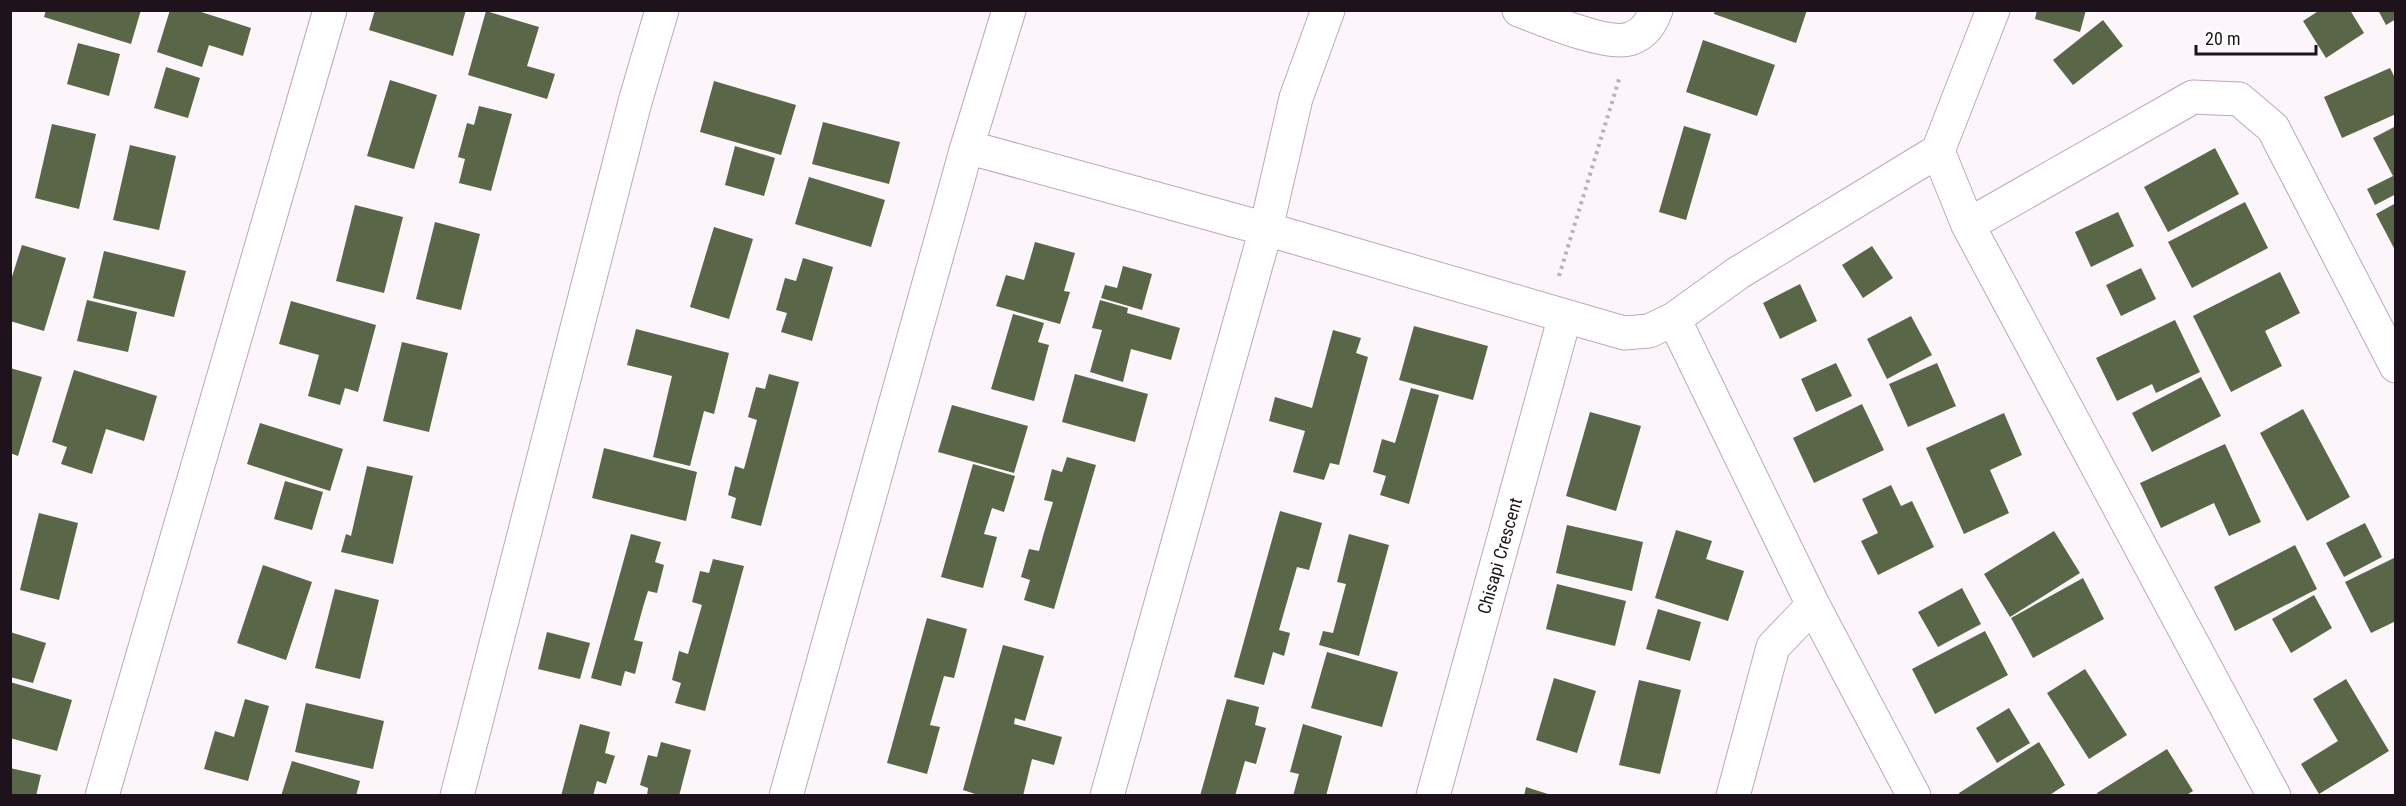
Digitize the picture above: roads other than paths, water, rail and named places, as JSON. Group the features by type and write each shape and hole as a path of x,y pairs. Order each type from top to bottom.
{"street":[{"path":"102,795 330,10"},
{"path":"457,795 635,102 662,10"},
{"path":"786,795 967,147 1009,10"},
{"path":"1107,795 1266,229 1296,98 1328,10"},
{"path":"1519,10 1604,39 1631,39 1651,25 1656,10"},
{"path":"967,147 1266,229 1624,333 1648,331 1674,319 1738,273 1938,151 1993,10"},
{"path":"1968,225 2193,97 2239,99 2273,128 2396,366"},
{"path":"1938,151 1968,225 2274,795"},
{"name":"Chisapi Crescent","path":"1433,795 1557,314"},
{"path":"1674,319 1813,605 1914,795"},
{"path":"1733,795 1773,647 1813,605"}]}
